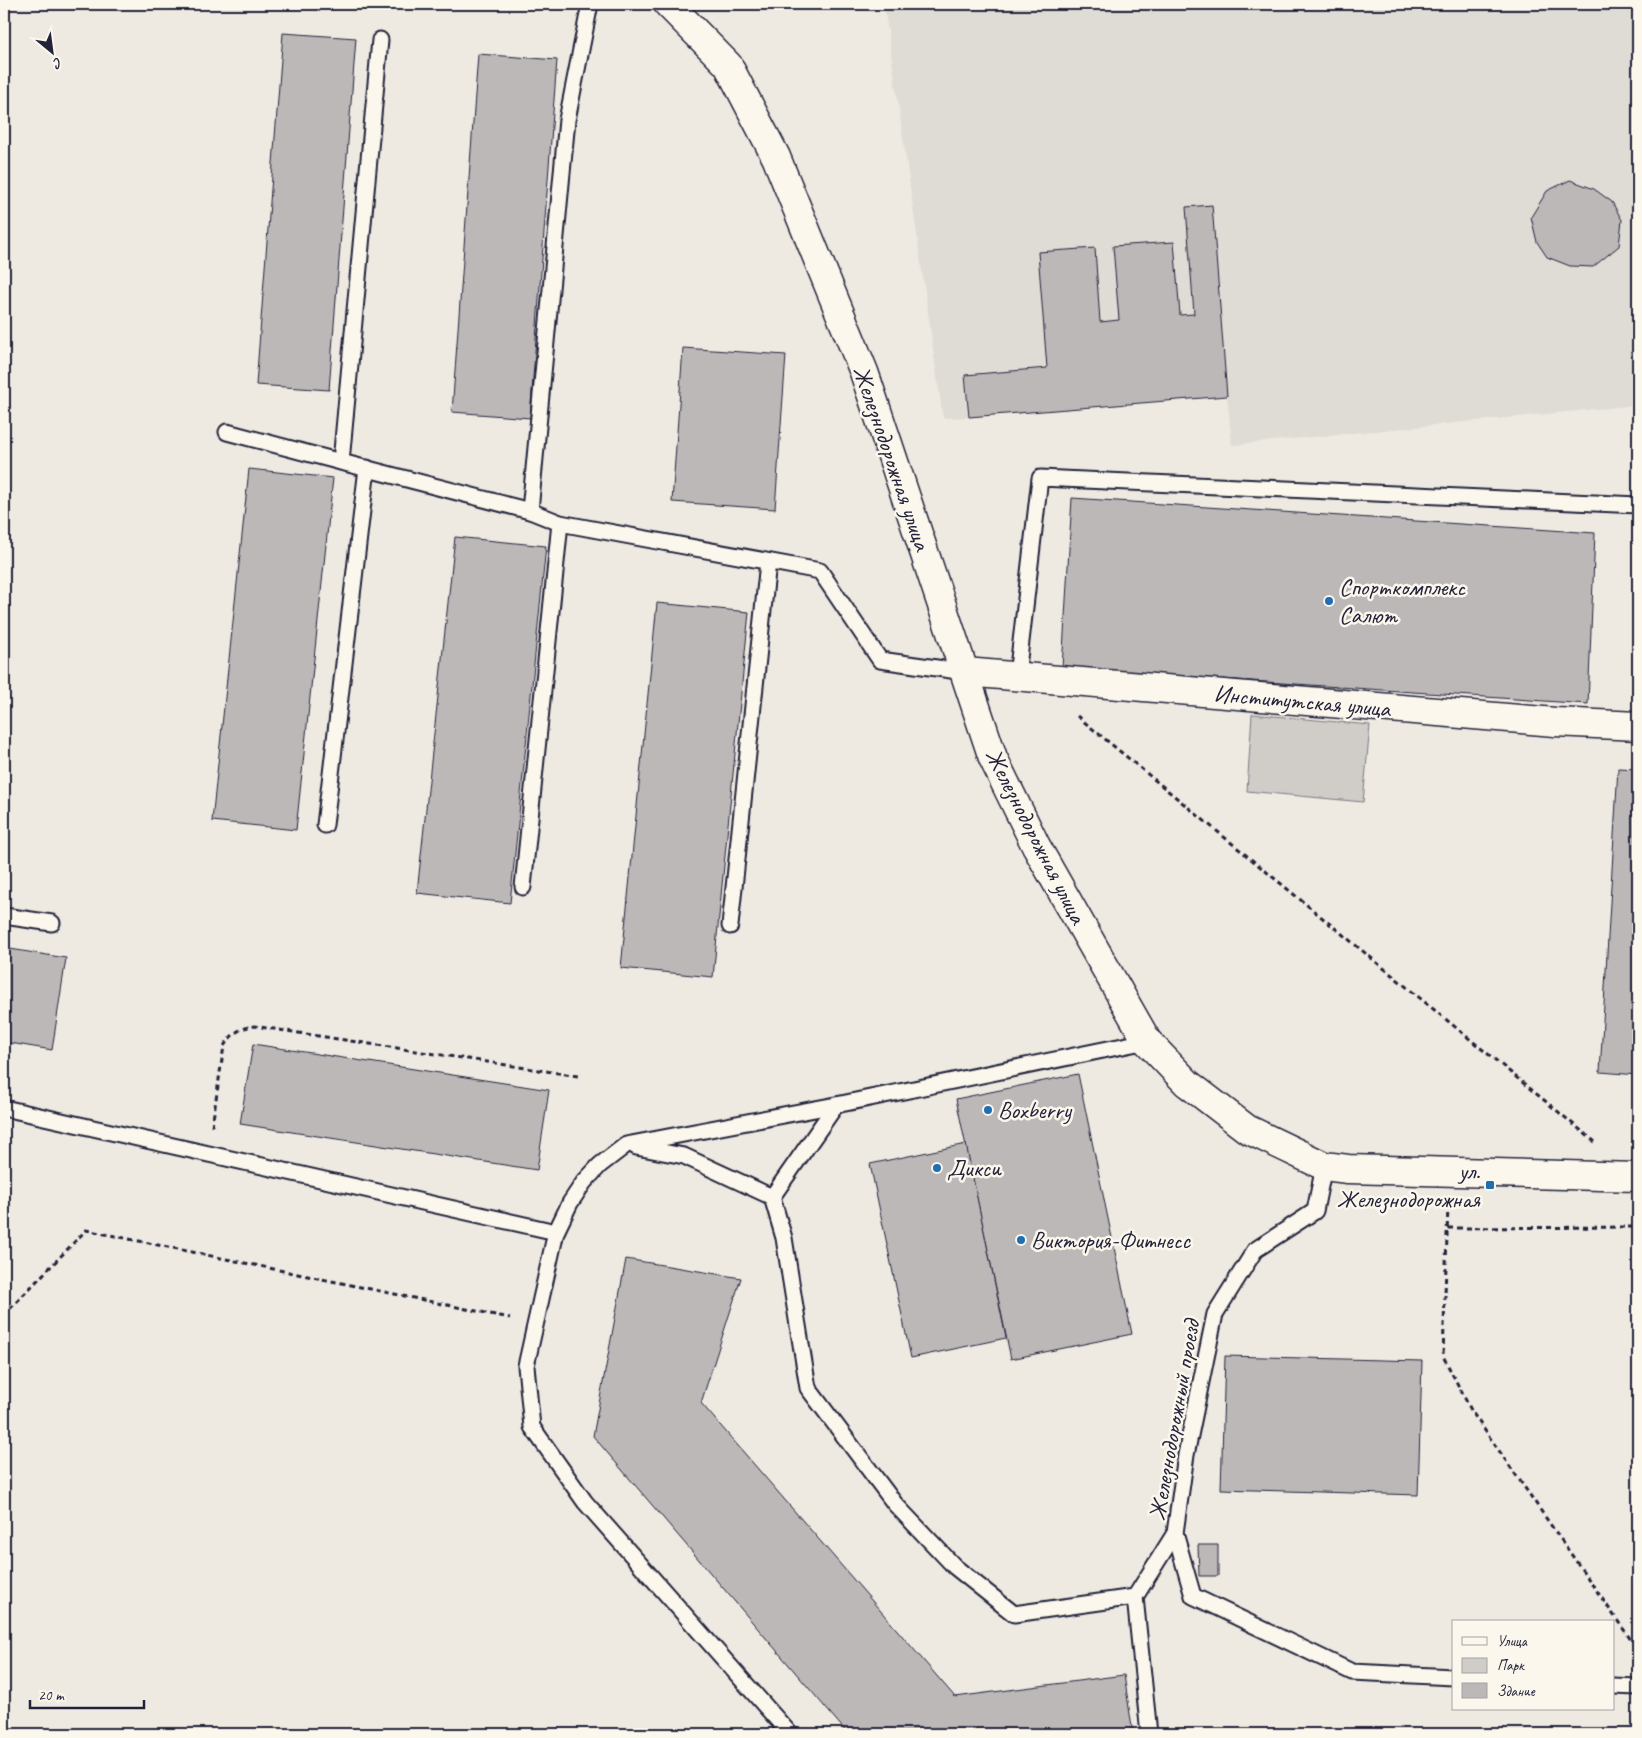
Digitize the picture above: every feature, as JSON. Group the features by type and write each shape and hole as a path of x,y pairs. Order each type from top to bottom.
{"street":[{"name":"Железнодорожная улица","path":"668,4 728,65 776,157 864,372 993,758 1036,846 1147,1041 1188,1084 1247,1129 1324,1166 1348,1169 1638,1177"},
{"name":"Институтская улица","path":"965,672 1555,722 1638,726"}],"lane":[{"path":"530,512 567,120 590,4"},
{"path":"341,462 380,40"},
{"path":"227,432 530,512 560,523 820,571 880,660 965,672"},
{"path":"325,825 367,468"},
{"path":"1030,677 1040,478 1638,505"},
{"path":"523,887 560,523"},
{"path":"730,926 768,562"},
{"path":"4,916 52,923"},
{"path":"790,1734 584,1502 532,1427 526,1366 556,1232 570,1203 584,1182 600,1165 626,1145 1147,1041"},
{"path":"772,1197 836,1104"},
{"path":"4,1108 556,1232"},
{"path":"626,1145 684,1156 772,1197 784,1238 808,1388 895,1504 955,1567 1014,1614 1135,1597"},
{"name":"Железнодорожный проезд","path":"1324,1166 1314,1211 1255,1250 1215,1314 1186,1455 1175,1533 1193,1596 1352,1672 1452,1677"},
{"path":"1148,1734 1135,1597 1175,1533"},
{"path":"1614,1686 1638,1687"}],"path":[{"path":"1030,677 1600,1146"},
{"path":"207,1154 224,1046 236,1031 244,1027 254,1026 578,1076"},
{"path":"1449,1172 1443,1356 1472,1412 1638,1650"},
{"path":"1448,1228 1638,1227"},
{"path":"4,1315 86,1230 535,1324"}],"shaded area":[{"path":"884,4 1638,4 1638,405 1232,445 1227,396 943,418"}],"green space":[{"path":"1252,714 1370,725 1363,802 1247,791"}],"building":[{"path":"283,33 356,38 329,390 256,385"},
{"path":"478,54 557,60 530,418 452,412"},
{"path":"1570,180 1594,189 1612,202 1622,220 1619,246 1593,267 1570,266 1547,257 1537,242 1531,217 1547,191"},
{"path":"1212,205 1227,396 969,417 965,375 1047,368 1038,252 1095,248 1100,322 1119,320 1113,246 1174,242 1180,315 1194,314 1186,207"},
{"path":"683,348 786,355 775,509 672,502"},
{"path":"249,469 333,478 296,830 212,821"},
{"name":"Спорткомплекс Салют","path":"1072,498 1595,533 1588,704 1062,668"},
{"path":"455,537 546,546 510,903 417,893"},
{"path":"657,603 749,612 713,977 621,968"},
{"path":"1618,768 1638,769 1638,1075 1600,1072"},
{"path":"4,948 66,958 52,1050 4,1042"},
{"path":"253,1044 549,1090 537,1170 240,1124"},
{"path":"1078,1074 1132,1334 1011,1359 956,1099"},
{"path":"966,1144 1006,1338 911,1358 870,1164"},
{"path":"626,1259 741,1278 701,1403 955,1697 1124,1675 1133,1734 848,1734 593,1436"},
{"path":"1225,1356 1422,1361 1418,1495 1221,1489"},
{"path":"1198,1545 1218,1545 1218,1576 1199,1576"}],"place":[{"name":"Спорткомплекс Салют","path":"1329,601"},
{"name":"Boxberry","path":"988,1110"},
{"name":"Дикси","path":"937,1168"},
{"name":"ул. Железнодорожная","path":"1490,1185"},
{"name":"Виктория-Фитнесс","path":"1021,1240"}]}
